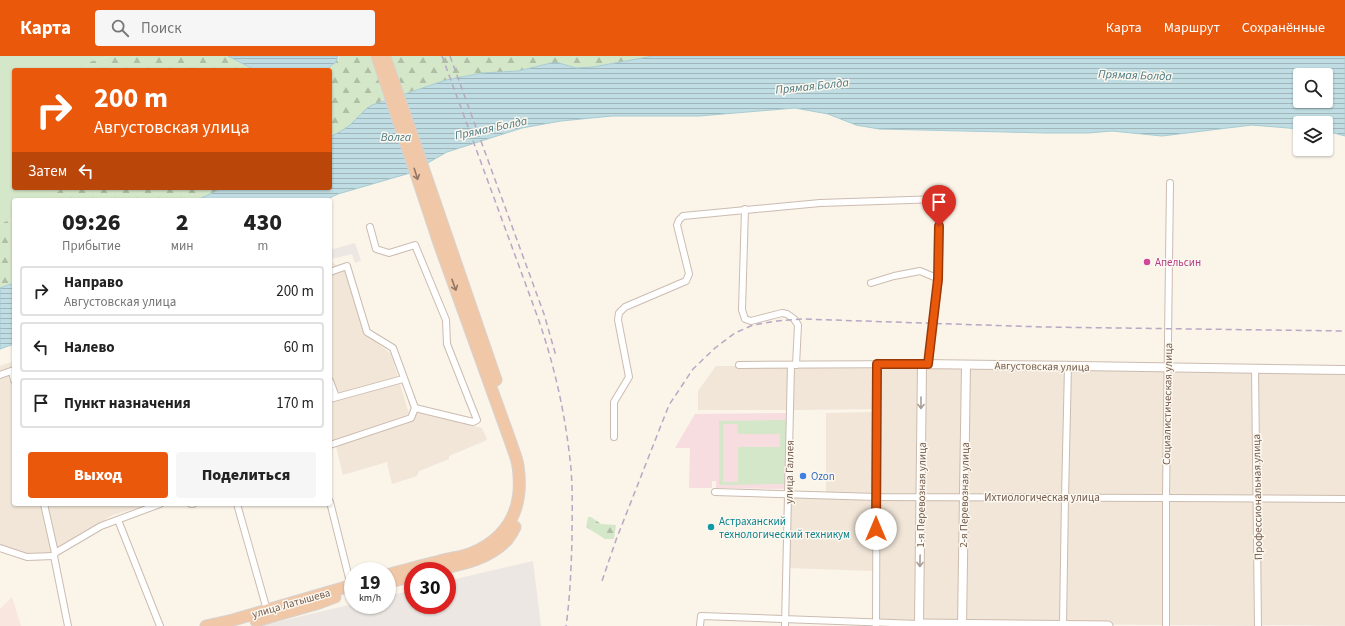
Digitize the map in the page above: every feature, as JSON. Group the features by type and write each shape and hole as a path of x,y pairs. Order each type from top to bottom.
{"highway":[{"path":"380,56 511,443 518,465 519,483 517,503 511,520 503,533 489,544 471,553 419,565 396,572"},
{"path":"443,241 518,442 524,464 527,484 524,505 518,523 507,539 492,552 474,561 456,565"},
{"name":"улица Латышева","path":"206,626 344,589"},
{"name":"улица Латышева","path":"234,626 274,616 336,597 344,592"}],"main road":[{"path":"919,625 1108,626"}],"street":[{"name":"Социалистическая улица","path":"1166,626 1170,183"},
{"path":"614,437 614,402 629,377 618,320 619,313 625,307 686,281 689,274 677,225 683,216 820,203 939,199 938,279 925,364"},
{"name":"улица Галлея","path":"745,209 742,310 745,319 751,321 782,312 788,314 798,325 794,365 788,494 785,626"},
{"path":"370,227 376,249 389,253 415,245 446,320 447,344 478,420 473,422 415,408"},
{"path":"332,271 348,266 367,332 393,348 403,379 415,408 411,418 332,444"},
{"path":"870,283 894,276 920,271 938,279"},
{"path":"876,624 877,364"},
{"name":"Августовская улица","path":"739,365 925,364 1169,366 1345,370"},
{"name":"1-я Перевозная улица","path":"919,625 925,364"},
{"name":"2-я Перевозная улица","path":"962,625 966,365"},
{"path":"1063,626 1068,366"},
{"name":"Профессиональная улица","path":"1255,368 1258,626"},
{"path":"0,374 12,371"},
{"path":"333,398 403,379"},
{"name":"Ихтиологическая улица","path":"715,492 921,498 1256,498 1345,500"},
{"path":"44,506 68,626"},
{"path":"0,542 1,549 28,557 55,554 101,526 155,506"},
{"path":"238,506 267,610"},
{"path":"331,506 346,562"},
{"path":"118,520 160,626"},
{"path":"700,626 700,616 785,618 876,624 919,625"}],"shaded area":[{"path":"355,243 361,261 355,263 352,254 332,259 332,249"},
{"path":"332,262 345,272 367,335 391,354 409,414 332,440"},
{"path":"12,362 12,506 143,506 113,515 61,545 50,554 27,556 0,547 0,366"},
{"path":"878,364 921,365 920,497 877,497"},
{"path":"876,365 876,409 792,410 793,367"},
{"path":"922,365 963,365 960,497 921,497"},
{"path":"964,365 1068,367 1064,497 961,497"},
{"path":"716,366 789,366 789,410 698,410 698,391"},
{"path":"1069,367 1168,367 1165,497 1066,497"},
{"path":"1170,367 1255,369 1256,498 1167,497"},
{"path":"1256,369 1345,371 1345,499 1257,498"},
{"path":"417,412 482,428 487,440 449,456 449,459 419,471 417,476 392,484 387,462 343,475 336,446 406,421"},
{"path":"876,412 875,495 826,494 826,413"},
{"path":"787,413 786,489 716,488 716,481 712,481 712,488 689,488 690,448 675,448 695,414"},
{"path":"790,497 875,499 874,571 789,568"},
{"path":"878,499 919,499 918,622 877,621"},
{"path":"922,499 959,499 958,622 921,622"},
{"path":"962,499 1063,499 1062,624 961,622"},
{"path":"1066,499 1165,499 1165,625 1065,624"},
{"path":"1168,499 1255,500 1256,626 1168,625"},
{"path":"1259,501 1345,502 1345,626 1260,625"},
{"path":"533,561 541,626 260,626 344,606 344,614 396,614 396,594 404,592 404,614 456,614 456,579"},
{"path":"12,597 21,626 0,626 0,609"}],"green space":[{"path":"0,56 111,56 89,62 86,68 12,68 12,190 60,190 51,198 12,198 12,219 0,224"},
{"path":"111,56 228,56 251,68 86,68 89,62"},
{"path":"339,56 653,56 593,67 576,68 551,63 518,71 482,73 446,80 381,101 343,131 332,136 332,68 330,68"},
{"path":"60,190 219,190 201,198 51,198"},
{"path":"12,219 12,284 0,288 0,224"},
{"path":"786,420 784,484 719,485 719,421","holes":["723,424 737,424 738,434 780,434 780,447 738,447 738,482 723,482"]},
{"path":"588,517 591,517 601,524 616,525 614,539 605,539 586,527"}],"water":[{"path":"228,56 338,56 336,62 328,68 251,68"},
{"name":"Волга","path":"653,56 1345,56 1345,136 1333,133 1333,116 1293,116 1293,128 1252,125 1162,136 1112,131 1088,133 1046,133 879,129 856,125 828,114 795,108 699,116 612,116 561,121 522,128 447,152 410,173 338,194 329,198 201,198 219,190 332,190 332,136 348,127 372,105 446,80 482,73 518,71 551,63 559,63 576,68 593,67"},
{"path":"12,284 12,345 0,349 0,288"}],"railway":[{"path":"442,56 538,318 550,355 559,392 569,450 572,487 572,541 566,626"},
{"path":"450,56 544,314 556,356"},
{"path":"602,581 616,540 669,405 693,369 715,348 735,333 753,325 803,319 1043,327 1345,331"}],"place":[{"name":"Апельсин","path":"1147,262"},
{"name":"Ozon","path":"803,476"},
{"name":"Астраханский технологический техникум","path":"711,527"}],"route":[{"path":"876,529 877,364 928,364 938,279 939,226"}],"water label":[{"name":"Прямая Болда","path":"1135,75"},
{"name":"Прямая Болда","path":"812,86"},
{"name":"Прямая Болда","path":"491,128"}]}
